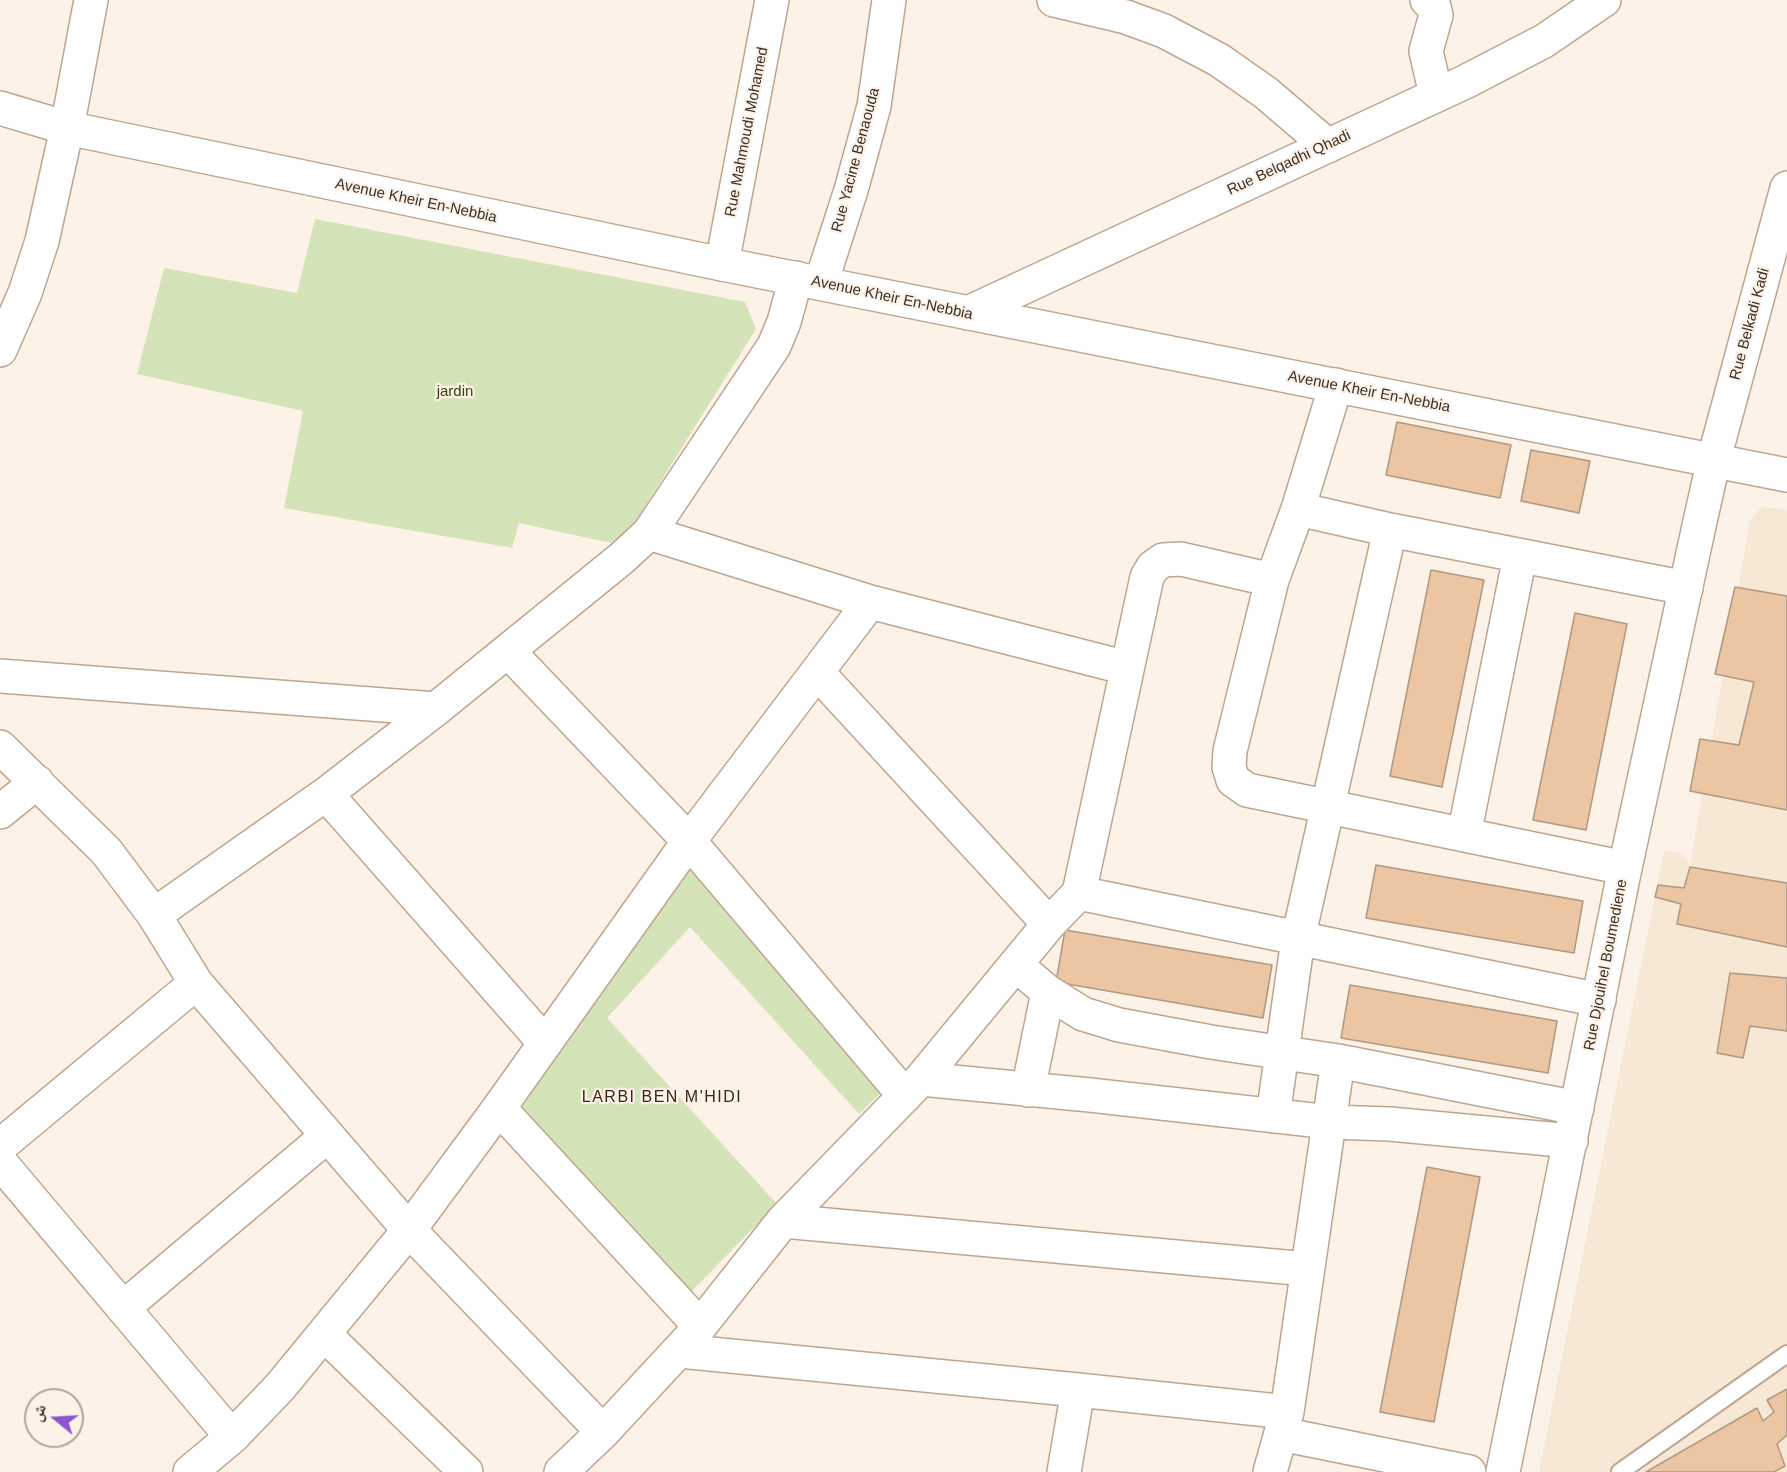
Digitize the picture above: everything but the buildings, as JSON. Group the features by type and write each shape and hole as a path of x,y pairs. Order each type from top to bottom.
{"street":[{"path":"3,337 25,293 42,241 67,128 91,0"},
{"name":"Rue Mahmoudi Mohamed","path":"723,264 772,0"},
{"name":"Rue Yacine Benaouda","path":"154,915 326,794 508,651 622,558 649,533 774,346 851,190 874,106 889,0"},
{"path":"1054,0 1126,17 1164,31 1219,60 1266,93 1328,146"},
{"path":"1428,0 1434,7 1436,15 1426,51 1436,95"},
{"name":"Rue Belqadhi Qhadi","path":"968,313 1436,95 1544,41 1604,0"},
{"name":"Avenue Kheir En-Nebbia","path":"0,108 67,128 723,264 1787,475"},
{"name":"Rue Belkadi Kadi","path":"1714,459 1787,188"},
{"path":"1336,385 1298,509 1272,580 1232,741 1229,767 1233,780 1246,790 1626,868"},
{"name":"Rue Djouihel Boumediene","path":"1503,1472 1626,868 1714,459"},
{"path":"1298,509 1390,530 1686,588"},
{"path":"1273,1116 1298,939 1390,530"},
{"path":"649,533 870,602 1126,668"},
{"path":"1464,835 1520,556"},
{"path":"561,1472 603,1432 680,1351 783,1221 913,1087 1049,924 1079,893 1126,668 1147,577 1153,567 1162,560 1181,559 1272,580"},
{"path":"190,1472 232,1437 280,1388 409,1230 689,841 870,602"},
{"path":"508,651 689,841 913,1087 1028,1090 1330,1122 1390,1124 1571,1141"},
{"path":"817,672 1049,924"},
{"path":"0,676 436,709"},
{"path":"0,747 106,851 154,915 196,983 409,1230 603,1432"},
{"path":"0,812 37,782"},
{"path":"326,794 545,1043"},
{"path":"1079,893 1599,1000"},
{"path":"1016,966 1048,992 1083,1014 1119,1025 1211,1042 1338,1061 1577,1108"},
{"path":"0,1146 196,983"},
{"path":"1028,1090 1048,992"},
{"path":"1270,1472 1284,1423 1338,1061"},
{"path":"499,1108 700,1326"},
{"path":"123,1308 327,1136"},
{"path":"0,1162 232,1437"},
{"path":"783,1221 1307,1269"},
{"path":"324,1334 466,1472"},
{"path":"680,1351 1078,1390 1284,1423 1398,1465 1468,1472"},
{"path":"1064,1472 1078,1390"}],"lane":[{"path":"1620,1472 1787,1354"}],"shaded area":[{"path":"1763,506 1787,510 1787,1472 1539,1472 1664,851 1683,853 1690,865 1750,520"}],"green space":[{"name":"jardin","path":"315,219 745,302 756,329 621,545 519,523 512,548 284,508 303,411 137,374 164,268 297,293"},
{"path":"688,866 882,1092 859,1114 690,927 607,1018 777,1204 687,1296 522,1107"}],"district":[{"name":"LARBI BEN M'HIDI","path":"662,1098"}]}
